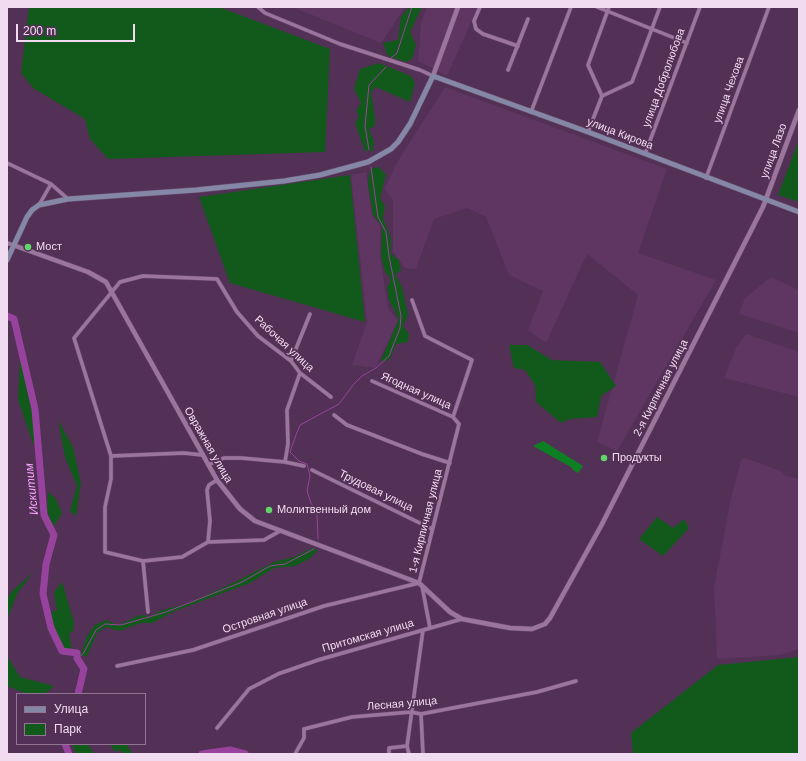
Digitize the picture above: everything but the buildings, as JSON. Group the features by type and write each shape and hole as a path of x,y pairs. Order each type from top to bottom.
{"main road":[{"name":"улица Кирова","path":"433,76 588,132 799,212"},
{"path":"7,260 27,217 32,210 39,205 68,199 196,190 284,181 320,175 368,162 390,149 398,142 410,124 433,76"}],"street":[{"path":"258,7 265,13 340,44 420,70 433,76 458,7"},
{"path":"480,7 474,21 476,29 483,34 518,46"},
{"path":"531,112 571,7"},
{"path":"598,7 609,9 686,42"},
{"path":"588,132 602,96 632,82 660,7"},
{"name":"улица Добролюбова","path":"645,154 700,7"},
{"name":"улица Чехова","path":"706,178 769,7"},
{"path":"602,96 588,65 609,9"},
{"path":"508,70 528,19"},
{"name":"улица Лазо","path":"766,200 799,110"},
{"path":"7,163 51,184 68,199"},
{"path":"39,205 51,184"},
{"name":"2-я Кирпичная улица","path":"544,624 556,608 598,531 766,200"},
{"name":"Овражная улица","path":"7,242 98,277 106,282 202,455 217,480 240,509 255,521 280,532 420,585 450,612 462,619"},
{"name":"Рабочая улица","path":"112,292 120,282 143,276 217,279 237,312 258,336 291,361 300,373 331,397"},
{"path":"112,292 74,338 111,456 111,480 105,507 105,552 143,561 182,557 208,542 264,540 280,532"},
{"path":"412,300 425,336 472,360 453,417"},
{"path":"291,361 310,314"},
{"path":"285,462 288,444 287,410 300,373"},
{"name":"Ягодная улица","path":"372,381 453,417"},
{"path":"334,415 347,425 422,454 450,463"},
{"name":"1-я Кирпичная улица","path":"430,628 420,585 432,529 459,424 453,417"},
{"path":"111,456 184,453 202,455"},
{"path":"208,465 224,458 241,458 285,462 304,466"},
{"name":"Трудовая улица","path":"312,470 432,529"},
{"path":"208,542 210,521 207,490 209,485 217,480"},
{"path":"143,561 148,612"},
{"name":"Островная улица","path":"117,666 193,650 324,606 420,585"},
{"name":"Притомская улица","path":"217,728 249,689 278,674 318,660 462,619 510,628 532,629 544,624"},
{"path":"409,754 407,746 423,630"},
{"name":"Лесная улица","path":"295,754 304,738 304,729 352,717 411,712 421,714 537,692 576,681"},
{"path":"421,714 423,754"},
{"path":"389,754 389,748 407,746"}],"shaded area":[{"path":"298,7 405,7 381,43 297,9"},
{"path":"427,7 478,7 447,76 418,61 421,23"},
{"path":"445,87 667,169 638,253 716,280 617,451 597,442 638,295 587,254 546,343 528,330 543,291 509,275 486,217 467,208 434,219 416,269 405,268 393,252 393,200 385,189 396,164"},
{"path":"366,172 372,215 380,225 380,256 388,308 398,321 375,368 352,365 367,322 351,175"},
{"path":"771,277 799,290 799,333 739,314 745,298"},
{"path":"746,334 799,352 799,397 724,378 736,348"},
{"path":"742,457 781,471 786,476 799,479 799,649 780,655 717,659 714,587 731,498"}],"green space":[{"path":"29,7 219,7 330,49 325,152 108,159 90,139 85,119 33,88 21,73"},
{"path":"409,7 422,7 410,32 416,45 412,59 406,62 388,56 383,43 398,40 401,17"},
{"path":"379,63 411,76 415,83 410,102 376,87 371,92 375,126 369,129 374,142 373,151 365,151 355,123 359,116 356,111 361,103 354,89 360,69"},
{"path":"799,140 799,202 778,195"},
{"path":"379,167 386,175 380,198 385,206 383,218 391,239 391,254 399,260 401,271 395,274 402,287 408,315 403,326 409,334 408,342 396,344 390,359 383,362 381,360 399,319 389,300 387,287 390,283 390,277 385,272 381,256 382,226 373,215 368,184 370,169"},
{"path":"350,175 365,322 230,283 199,197"},
{"path":"509,345 527,345 552,360 600,362 616,386 601,396 597,417 570,419 561,423 536,402 535,385 525,370 514,368"},
{"path":"20,357 34,420 34,446 18,400"},
{"path":"58,420 73,447 81,483 76,516 70,511 77,486 65,457"},
{"path":"543,441 583,466 578,473 571,467 533,446"},
{"path":"48,492 56,499 62,513 53,527 47,510"},
{"path":"657,517 673,528 684,519 689,528 663,556 639,539"},
{"path":"312,548 318,550 309,559 295,566 274,568 250,583 175,611 152,623 141,623 119,631 106,627 97,633 87,656 80,656 87,636 95,625 106,620 118,625 140,615 151,616 159,611 189,603 274,562 294,557"},
{"path":"34,572 18,592 7,619 7,599 12,591"},
{"path":"62,582 74,622 73,632 69,633 72,650 63,648 55,633 55,626 51,620 52,611 57,611 54,592"},
{"path":"7,656 20,677 54,686 46,693 24,693 7,686"},
{"path":"799,657 799,754 633,754 631,733 718,665"},
{"path":"72,745 89,745 94,754 76,754"},
{"path":"111,745 128,745 132,754 125,754 119,750 115,752"}],"waterway":[{"path":"391,58 397,53 412,7"},
{"path":"369,150 365,126 369,85 386,67"},
{"path":"318,539 317,513 311,503 307,491 310,476 307,464 299,461 290,452 296,435 300,425 339,404 353,385 362,376 376,368 389,356 400,328 401,316 389,256 386,232 378,217 371,167"},
{"name":"Искитим","path":"7,316 14,319 35,409 44,515 54,535 46,564 43,594 51,628 62,651 77,653 77,658 84,669 78,693"},
{"path":"77,658 83,654 96,630 105,624 121,625 166,612 242,582 270,566 285,564 314,549"},
{"name":"Искитим","path":"65,745 69,754"},
{"name":"Искитим","path":"202,754 230,750 245,754"}],"place":[{"name":"Мост","path":"28,247"},
{"name":"Продукты","path":"604,458"},
{"name":"Молитвенный дом","path":"269,510"}]}
